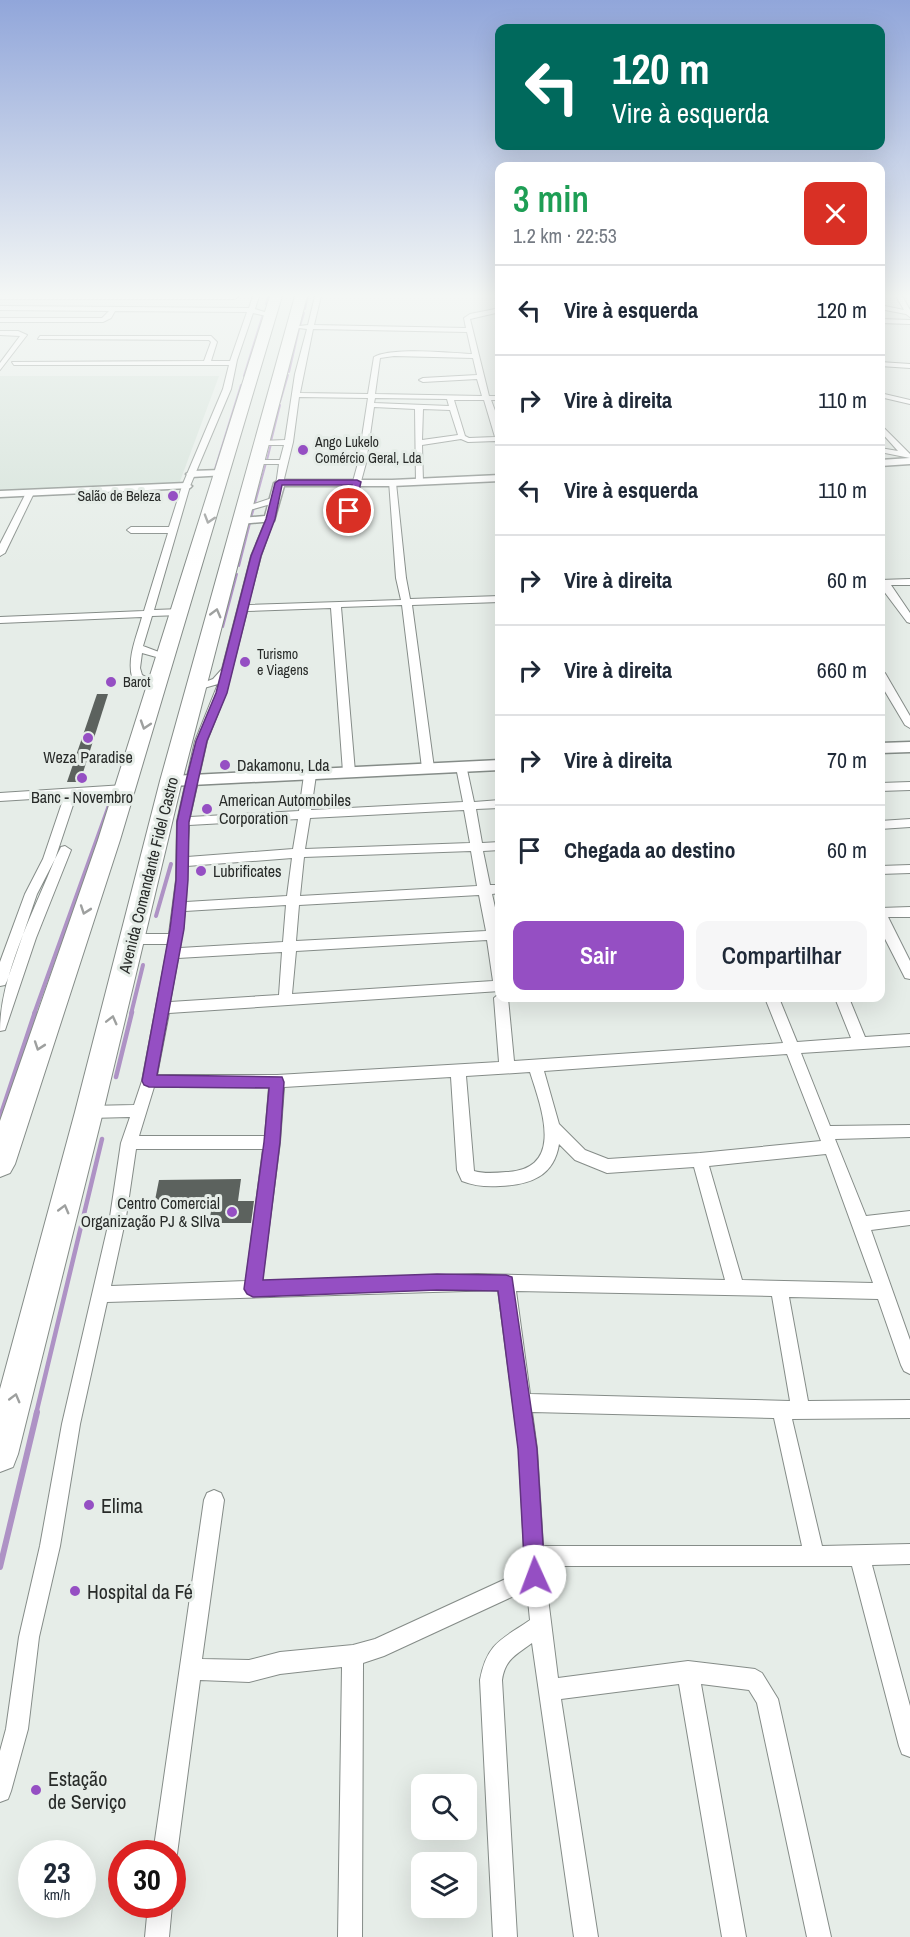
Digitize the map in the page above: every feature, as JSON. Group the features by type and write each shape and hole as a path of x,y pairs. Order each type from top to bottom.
{"highway":[{"path":"0,1164 124,789 153,668 181,612 249,386"},
{"name":"Avenida Comandante Fidel Castro","path":"0,1454 89,1112 131,939 182,781 197,687 219,663 227,570 277,386"}],"street":[{"path":"138,648 186,486 228,386"},
{"path":"0,1791 17,1729 29,1637 51,1546 71,1424 118,1217 129,1143 149,1081 174,946 182,880 182,781 214,716 222,640 244,609 289,442 298,386"},
{"path":"349,511 357,482 373,386"},
{"path":"483,386 495,422"},
{"path":"885,396 910,402"},
{"path":"450,398 462,437"},
{"path":"272,403 296,399 495,398"},
{"path":"371,400 453,408"},
{"path":"419,406 419,482"},
{"path":"885,432 908,457"},
{"path":"418,443 462,437 468,440 495,440"},
{"path":"261,442 289,442"},
{"path":"885,451 908,457"},
{"path":"885,462 908,457"},
{"path":"256,462 284,462"},
{"path":"191,474 222,474"},
{"path":"279,483 392,483 495,478"},
{"path":"392,483 401,578 411,624 428,768"},
{"path":"0,494 186,486"},
{"path":"0,553 30,493"},
{"path":"242,515 275,500"},
{"path":"242,515 270,519"},
{"path":"131,530 173,530"},
{"path":"227,570 253,570"},
{"path":"885,583 910,582"},
{"path":"885,586 910,620"},
{"path":"244,609 495,599"},
{"path":"336,605 349,772"},
{"path":"0,620 181,612"},
{"path":"138,648 153,668"},
{"path":"138,648 153,668"},
{"path":"885,682 910,725"},
{"path":"885,748 910,747"},
{"path":"182,781 495,765"},
{"path":"462,767 484,890 495,931"},
{"path":"285,1000 295,878 306,815 310,775"},
{"path":"885,787 910,786"},
{"path":"0,797 124,789"},
{"path":"0,981 31,894 52,850 71,793"},
{"path":"183,822 495,804"},
{"path":"885,825 910,823"},
{"path":"181,862 299,853 495,846"},
{"path":"0,1026 10,1005 19,970 38,917 65,850"},
{"path":"885,870 910,869"},
{"path":"179,907 495,889"},
{"path":"885,914 910,912"},
{"path":"885,923 908,966"},
{"path":"131,939 174,946 291,946 495,935"},
{"path":"162,1008 495,986"},
{"path":"501,1002 507,1066"},
{"path":"774,1002 861,1224 882,1291 910,1365"},
{"path":"844,1002 860,1042"},
{"path":"149,1081 277,1082 910,1040"},
{"path":"458,1071 465,1170 471,1178 513,1180 533,1176 538,1172 549,1151 552,1127 535,1065"},
{"path":"253,1289 272,1142 277,1082"},
{"path":"89,1112 138,1111"},
{"path":"552,1127 580,1155 607,1166 700,1160 828,1140 910,1131"},
{"path":"129,1143 272,1142"},
{"path":"700,1160 736,1288"},
{"path":"861,1224 910,1218"},
{"path":"101,1294 437,1282 882,1291"},
{"path":"506,1283 528,1449 541,1625 586,1937"},
{"path":"779,1289 801,1410"},
{"path":"522,1403 781,1410 910,1409"},
{"path":"781,1410 814,1555"},
{"path":"167,1840 214,1500"},
{"path":"191,1669 249,1671 280,1663 353,1655 377,1649 535,1566 814,1555 910,1554"},
{"path":"859,1556 910,1746"},
{"path":"505,1937 491,1680 494,1662 504,1651 541,1625"},
{"path":"350,1937 353,1655"},
{"path":"549,1690 688,1672 755,1680 766,1699 819,1937"},
{"path":"688,1672 734,1937"},
{"path":"157,1937 159,1918"}],"shaded area":[{"path":"0,386 215,386 179,484 0,491"}],"building":[{"name":"Weza Paradise","path":"97,694 108,694 80,782 67,782"},
{"name":"Centro Comercial Organização PJ & SIlva","path":"241,1179 238,1201 254,1201 251,1223 209,1223 213,1200 155,1200 159,1180"}],"waterway":[{"path":"215,469 241,386"},
{"path":"280,402 285,386"},
{"path":"271,441 280,405"},
{"path":"267,460 271,444"},
{"path":"255,503 266,463"},
{"path":"251,518 254,508"},
{"path":"239,566 250,523"},
{"path":"223,627 237,574"},
{"path":"34,1014 112,797"},
{"path":"156,916 171,864"},
{"path":"131,1014 143,965"},
{"path":"0,1117 35,1012"},
{"path":"116,1077 132,1012"},
{"path":"36,1414 102,1139"},
{"path":"0,1567 37,1412"}],"place":[{"name":"Ango Lukelo Comércio Geral, Lda","path":"303,450"},
{"name":"Salão de Beleza","path":"173,496"},
{"name":"Turismo e Viagens","path":"245,662"},
{"name":"Barot","path":"111,682"},
{"name":"Weza Paradise","path":"88,738"},
{"name":"Dakamonu, Lda","path":"225,765"},
{"name":"Banc - Novembro","path":"82,778"},
{"name":"American Automobiles Corporation","path":"207,809"},
{"name":"Lubrificates","path":"201,871"},
{"name":"Centro Comercial Organização PJ & SIlva","path":"232,1212"},
{"name":"Elima","path":"89,1505"},
{"name":"Hospital da Fé","path":"75,1591"},
{"name":"Estação de Serviço","path":"36,1790"}],"route":[{"path":"349,511 357,482 279,483 270,519 256,556 221,693 214,716 201,741 183,822 182,880 177,929 149,1081 277,1082 272,1142 253,1289 437,1282 506,1283 528,1449 535,1576"}]}
